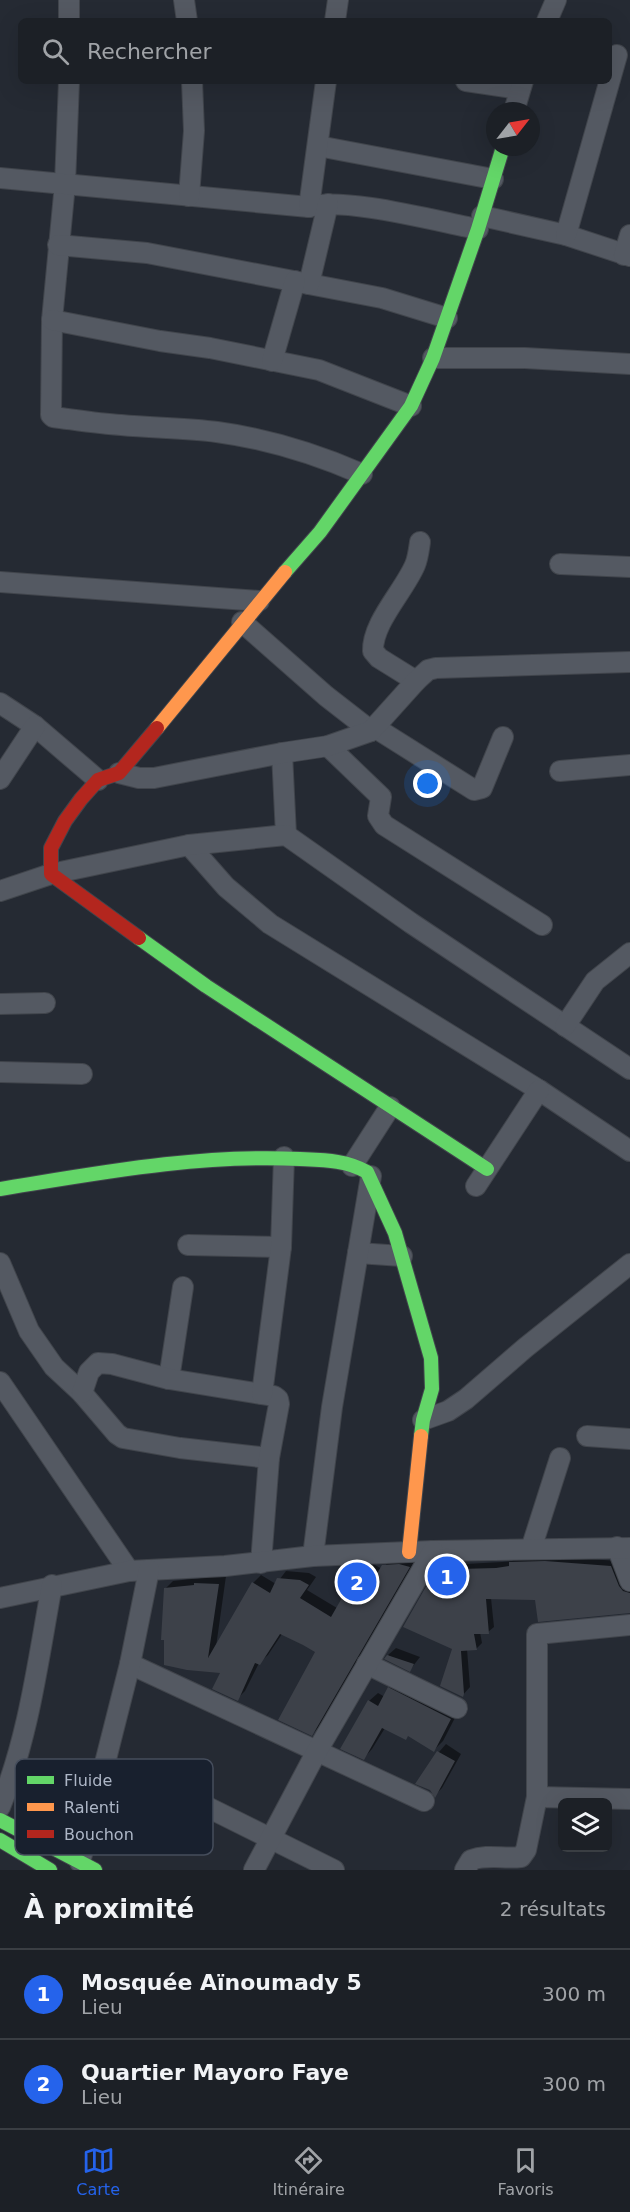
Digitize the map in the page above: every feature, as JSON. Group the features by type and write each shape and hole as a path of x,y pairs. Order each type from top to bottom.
{"street":[{"path":"69,0 69,18"},
{"path":"184,0 187,18"},
{"path":"335,18 338,0"},
{"path":"548,18 556,0"},
{"path":"612,73 617,55"},
{"path":"69,84 65,184 52,320 49,411 53,417 119,425 218,432 288,446 328,459 362,474"},
{"path":"189,195 194,131 192,84"},
{"path":"272,361 302,283 318,206 318,146 326,84"},
{"path":"566,235 609,84"},
{"path":"516,102 521,85"},
{"path":"318,146 493,179"},
{"path":"51,874 51,848 65,820 98,780 119,773 182,699 259,601 320,532 411,406 433,358 480,223 500,156"},
{"path":"0,178 393,212 566,235 627,255 630,235"},
{"path":"58,245 147,253 382,298 447,318"},
{"path":"52,320 324,372 411,406"},
{"path":"433,358 525,358 630,364"},
{"path":"416,681 379,658 373,651 372,642 417,562 420,542"},
{"path":"560,564 630,567"},
{"path":"0,582 259,601"},
{"path":"242,622 318,689 373,729 474,790 482,788 503,736"},
{"path":"119,773 139,778 154,778 328,746 373,729 416,681 429,670 436,668 630,662"},
{"path":"0,703 35,726 98,780"},
{"path":"0,779 35,726"},
{"path":"328,746 381,797 378,816 384,825 542,925"},
{"path":"282,753 286,835"},
{"path":"560,771 630,765"},
{"path":"0,891 51,874 189,845 286,835 411,923 630,1069"},
{"path":"189,845 226,887 270,924 539,1090 630,1151"},
{"path":"51,874 206,986 487,1169"},
{"path":"565,1026 595,981 630,953"},
{"path":"0,1005 45,1003"},
{"path":"0,1072 82,1074"},
{"path":"476,1186 539,1090"},
{"path":"352,1166 390,1107"},
{"path":"262,1394 281,1247 284,1157"},
{"path":"0,1189 182,1163 284,1157 332,1161 362,1169 371,1176 395,1233 431,1358 432,1389 423,1420 409,1552"},
{"path":"313,1556 332,1407 371,1176"},
{"path":"188,1245 281,1247"},
{"path":"358,1253 402,1256"},
{"path":"0,1263 29,1331 54,1367 82,1393 104,1421 123,1438 180,1448 270,1458"},
{"path":"423,1420 448,1412 630,1264"},
{"path":"169,1379 183,1287"},
{"path":"82,1393 89,1372 98,1363 112,1364 169,1379 274,1396 278,1399 270,1458 261,1563"},
{"path":"0,1382 129,1570"},
{"path":"587,1436 630,1439"},
{"path":"531,1549 560,1458"},
{"path":"0,1598 129,1570 261,1563 313,1556 433,1551 623,1548 630,1581"},
{"path":"254,1870 317,1751 433,1551"},
{"path":"110,1759 149,1569"},
{"path":"17,1759 26,1730 52,1585"},
{"path":"465,1870 471,1860 481,1856 521,1857 526,1850 537,1797 537,1634 630,1625"},
{"path":"130,1664 424,1801"},
{"path":"367,1664 457,1708"},
{"path":"0,1807 15,1767"},
{"path":"537,1797 630,1799"},
{"path":"213,1810 334,1870"},
{"path":"0,1820 15,1828"},
{"path":"0,1840 15,1849"},
{"path":"25,1855 50,1870"},
{"path":"67,1855 88,1866"}],"building":[{"path":"545,1561 611,1566 619,1586 623,1591 630,1593 630,1613 538,1622 535,1600 486,1599 489,1634 474,1634 477,1650 461,1651 463,1697 440,1686 452,1649 403,1627 439,1567 496,1568 509,1566 509,1562"},
{"path":"399,1564 410,1567 312,1736 278,1720 315,1652 303,1645 280,1634 260,1665 255,1663 238,1701 212,1689 220,1673 164,1665 164,1640 161,1640 164,1588 194,1585 194,1583 219,1584 208,1658 252,1582 270,1593 277,1578 300,1580 309,1585 300,1598 331,1617 359,1568 375,1577 382,1565"},
{"path":"387,1655 414,1664 410,1672 384,1659"},
{"path":"388,1687 451,1719 434,1752 408,1736 406,1740 382,1728 364,1760 340,1749 368,1700 378,1706"},
{"path":"437,1751 455,1761 435,1798 430,1790 415,1784"}],"traffic: fast":[{"path":"285,572 320,532 411,406 433,358 478,229 500,156"},
{"path":"139,938 206,986 487,1169"},
{"path":"0,1189 149,1166 224,1159 326,1160 351,1165 367,1172 395,1233 431,1358 432,1389 421,1436"},
{"path":"0,1820 15,1828"},
{"path":"0,1840 15,1849"},
{"path":"25,1855 50,1870"},
{"path":"66,1855 95,1870"}],"traffic: slow":[{"path":"157,728 285,572"},
{"path":"409,1552 421,1436"}],"traffic: jam":[{"path":"139,938 51,874 51,848 65,821 81,799 98,780 119,773 157,728"}],"place":[{"name":"Mosquée Aïnoumady 5","path":"447,1576"},
{"name":"Quartier Mayoro Faye","path":"357,1582"}]}
